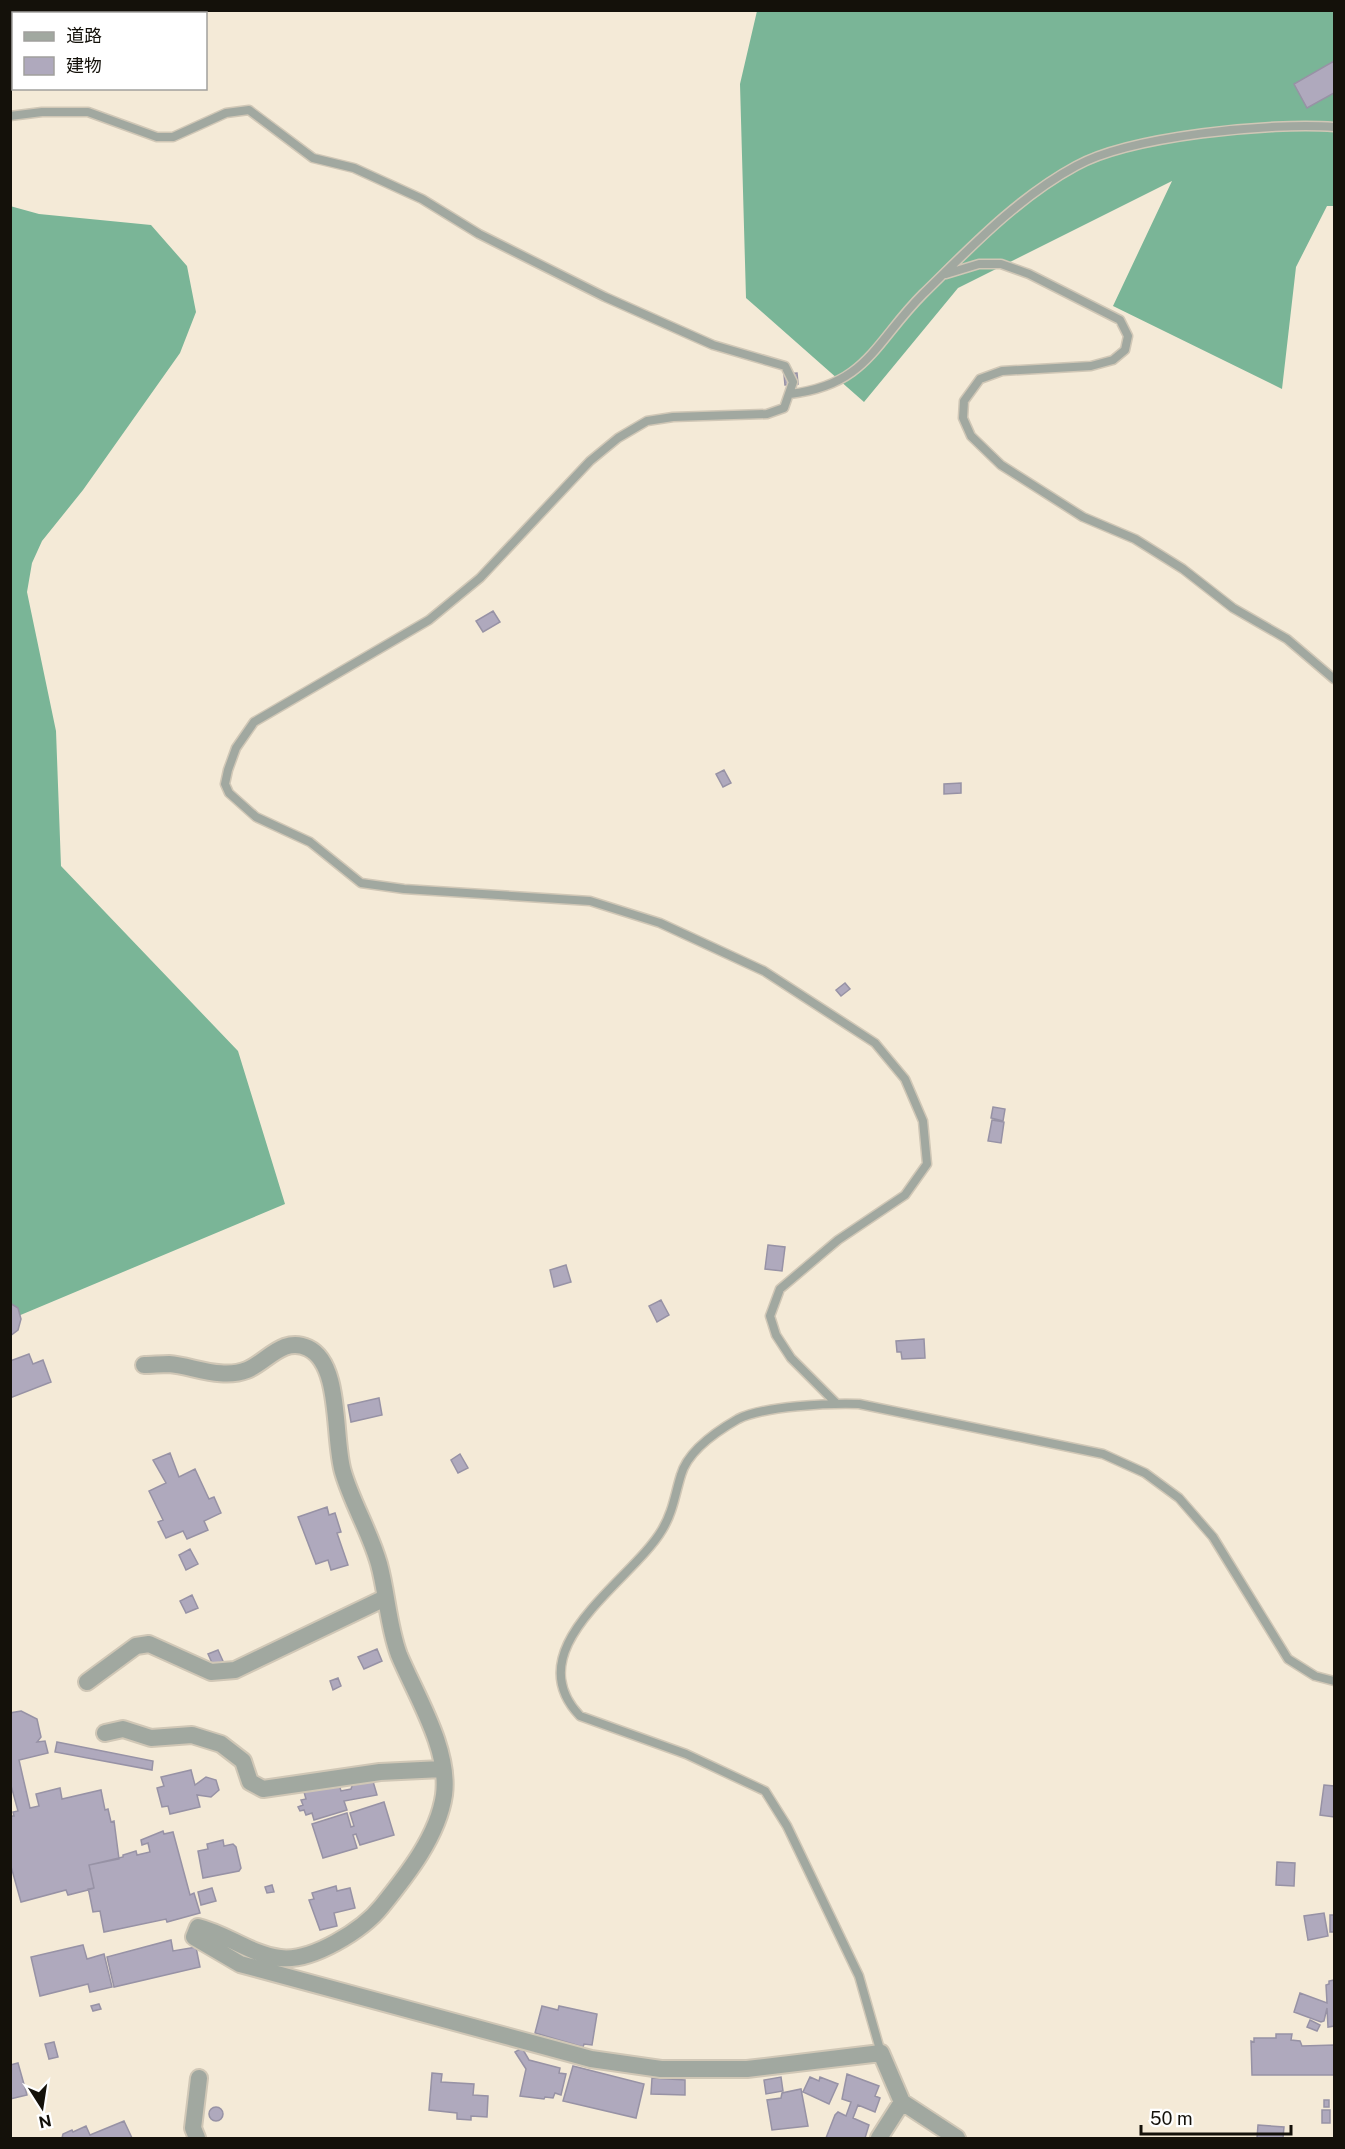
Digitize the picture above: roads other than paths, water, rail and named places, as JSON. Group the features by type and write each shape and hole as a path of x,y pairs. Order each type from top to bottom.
{"street":[{"path":"144,1365 168,1364 224,1373 246,1370 276,1350 295,1344 309,1348 322,1361 330,1376 342,1471 378,1563 398,1653 428,1718 442,1769 444,1794 434,1826 409,1871 373,1918 325,1948 304,1957 282,1958 260,1954 212,1930 198,1927 194,1937 240,1964 591,2059 661,2069 747,2069 881,2052 902,2102 957,2139"},
{"path":"87,1682 136,1646 149,1644 211,1672 235,1670 385,1598"},
{"path":"105,1733 123,1729 151,1738 192,1735 220,1744 243,1761 250,1782 263,1790 380,1772 442,1769"},
{"path":"197,2139 193,2128 199,2078"},
{"path":"879,2139 902,2102"}],"lane":[{"path":"10,14 14,10"},
{"path":"10,116 42,112 88,112 157,137 173,136 226,113 249,110 313,158 354,168 422,199 479,234 605,297 702,341 785,366 793,382 784,408 767,414 647,420 618,438 590,461 480,578 429,620 254,722 236,748 225,784 229,793 255,817 310,842 361,883 404,889 590,901 660,923 764,972 875,1043 905,1079 923,1121 927,1164 905,1196 838,1240 780,1289 770,1316 776,1335 791,1358 837,1403"},
{"path":"790,394 824,388 852,374 877,351 899,320 924,293 997,222 1041,187 1078,165 1124,148 1192,136 1306,125 1335,127"},
{"path":"946,274 979,264 1011,268 1120,320 1128,336 1125,350 1113,360 1091,366 1002,371 980,379 964,401 963,418 971,436 1002,465 1021,478 1083,517 1135,539 1183,569 1233,608 1287,639 1335,679"},
{"path":"881,2052 859,1976 787,1826 765,1791 686,1754 580,1716 568,1703 560,1674 569,1643 579,1622 662,1532 674,1509 681,1472 697,1448 740,1418 795,1406 837,1403 860,1404 1103,1454 1145,1473 1179,1498 1213,1537 1288,1659 1315,1676 1335,1681"}]}
